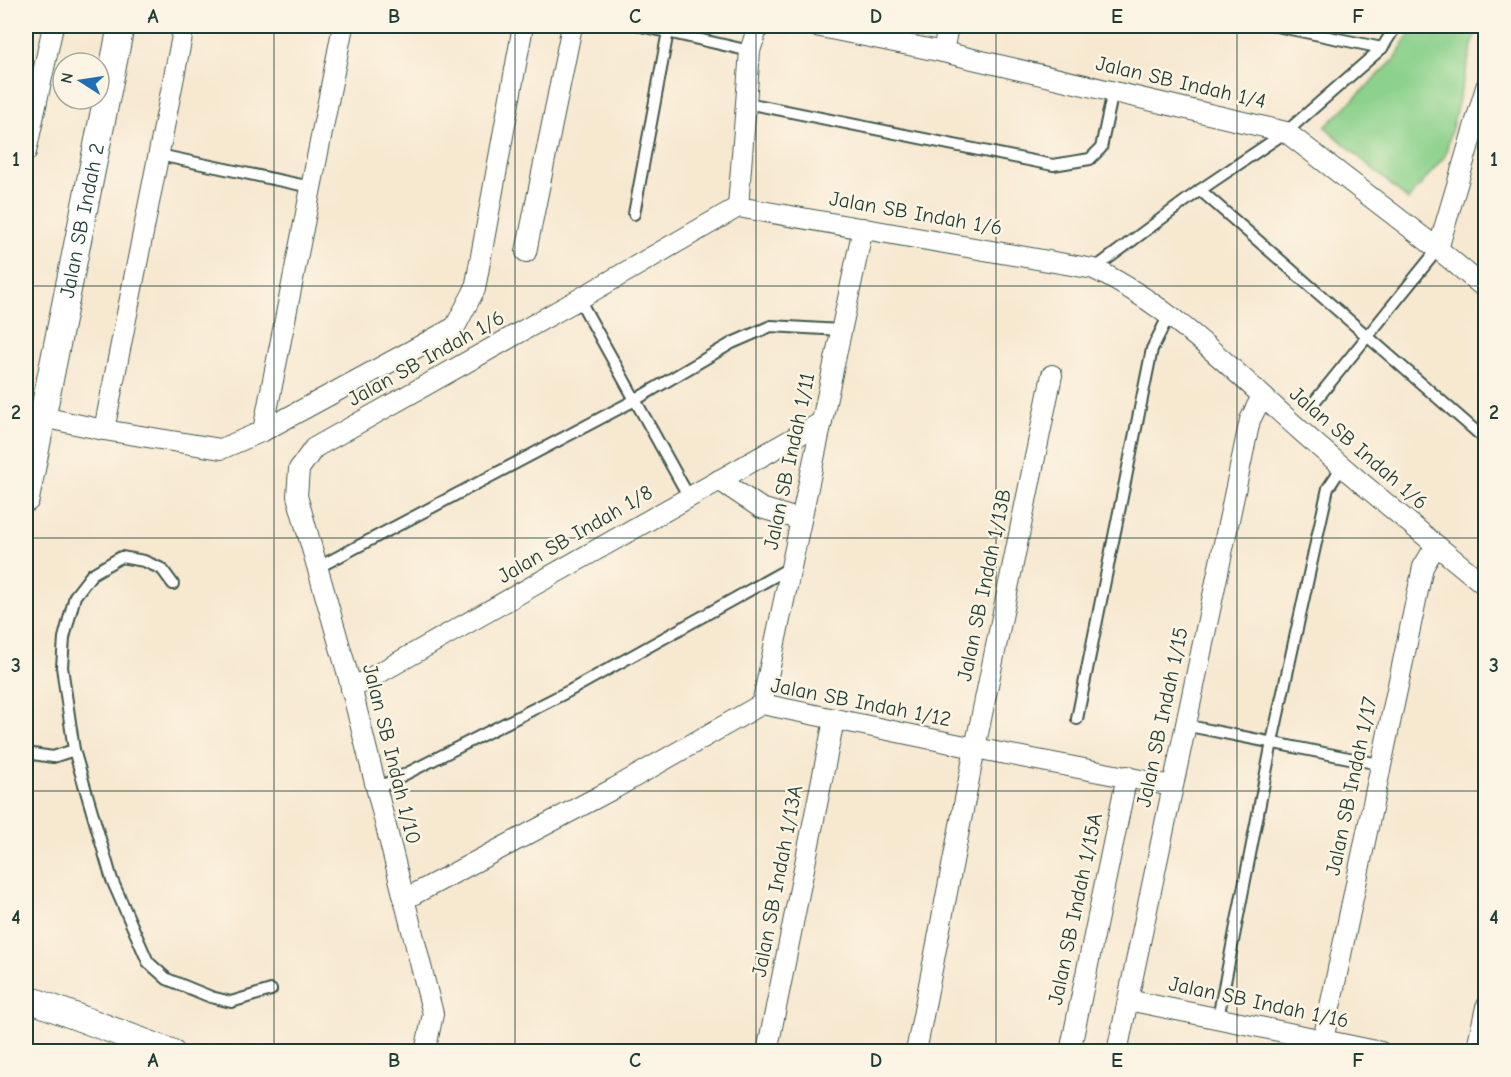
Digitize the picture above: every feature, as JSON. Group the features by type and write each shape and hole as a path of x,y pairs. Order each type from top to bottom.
{"street":[{"path":"26,152 53,26"},
{"name":"Jalan SB Indah 2","path":"26,499 121,26"},
{"path":"104,430 184,26"},
{"path":"263,432 344,26"},
{"path":"42,417 104,430 221,449 263,432 455,327 475,289 523,26"},
{"path":"526,252 572,26"},
{"path":"738,207 750,51 758,26"},
{"name":"Jalan SB Indah 1/4","path":"816,26 863,30 943,52 1286,132 1485,288"},
{"path":"943,52 948,26"},
{"path":"1438,249 1485,87"},
{"name":"Jalan SB Indah 1/6","path":"299,469 314,448 738,207 1094,269 1124,283 1169,315 1342,467 1485,586"},
{"name":"Jalan SB Indah 1/11","path":"762,704 863,228"},
{"name":"Jalan SB Indah 1/13B","path":"916,1052 975,748 1052,375"},
{"name":"Jalan SB Indah 1/15","path":"1117,1052 1250,420 1262,396"},
{"name":"Jalan SB Indah 1/8","path":"351,689 822,422"},
{"name":"Jalan SB Indah 1/10","path":"299,469 297,496 351,689 433,1014 425,1052"},
{"path":"719,480 761,508 801,520"},
{"name":"Jalan SB Indah 1/17","path":"1323,1040 1379,764 1423,567 1436,545"},
{"name":"Jalan SB Indah 1/12","path":"405,899 615,788 762,704 1172,786"},
{"name":"Jalan SB Indah 1/13A","path":"767,1052 834,720"},
{"name":"Jalan SB Indah 1/15A","path":"1070,1052 1127,776"},
{"path":"26,998 171,1052"},
{"name":"Jalan SB Indah 1/16","path":"1128,999 1381,1052"},
{"path":"1476,1052 1485,1007"}],"lane":[{"path":"641,26 668,29 750,51"},
{"path":"1276,26 1383,48"},
{"path":"1094,269 1200,190 1286,132 1383,48 1396,26"},
{"path":"634,214 668,29"},
{"path":"747,103 1053,165 1090,159 1101,148 1113,91"},
{"path":"159,155 311,187"},
{"path":"1200,190 1485,440"},
{"path":"1311,406 1438,249"},
{"path":"579,299 689,497"},
{"path":"1077,719 1152,349 1169,315"},
{"path":"317,568 635,400 732,343 771,326 841,330"},
{"path":"1218,1018 1272,742 1328,488 1342,467"},
{"path":"173,584 162,569 144,561 121,557 92,574 75,596 64,638 62,667 74,750 112,880 148,962 167,979 211,997 231,1002 271,990"},
{"path":"376,789 569,691 791,566"},
{"path":"1184,725 1379,764"},
{"path":"26,753 53,757 74,750"}],"green space":[{"path":"1414,26 1477,26 1445,156 1408,200 1325,127 1394,60"}]}
